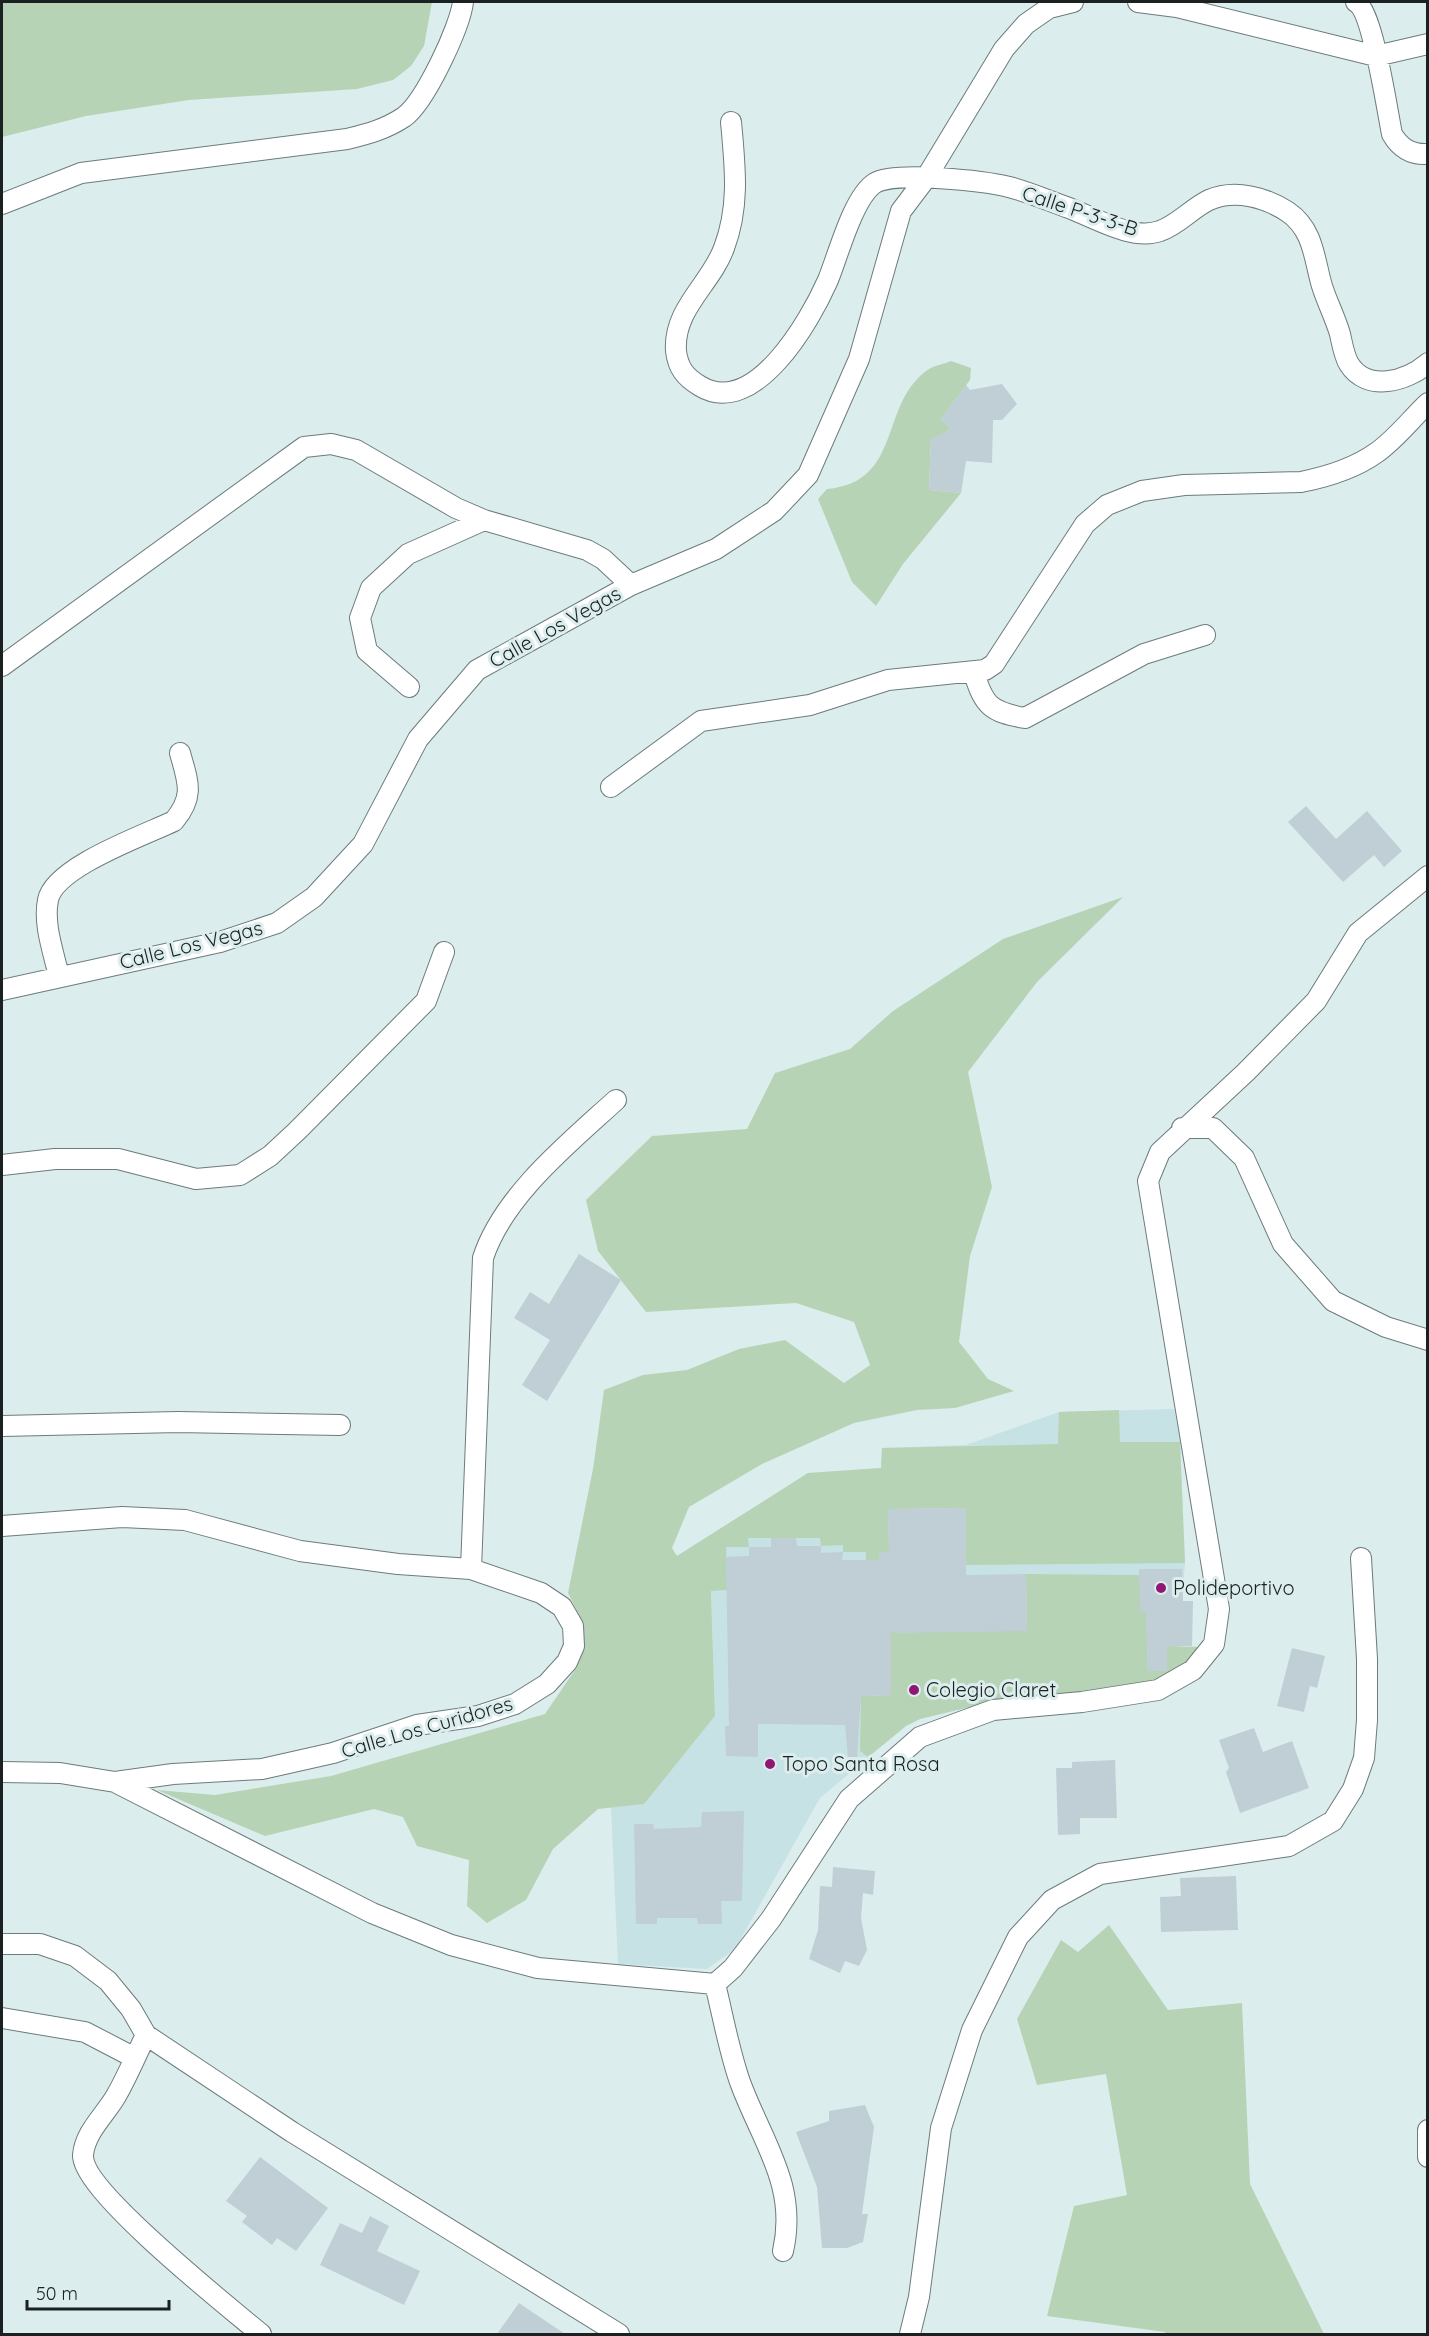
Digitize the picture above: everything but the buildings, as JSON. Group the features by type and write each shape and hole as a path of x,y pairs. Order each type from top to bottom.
{"street":[{"path":"2,204 81,173 347,139 378,132 406,116 441,64 462,14 463,2"},
{"name":"Calle Los Vegas","path":"2,990 220,942 277,923 314,897 363,844 418,739 477,670 631,585 716,549 774,511 808,475 859,359 901,211 926,177 1004,49 1034,19 1049,8 1073,2"},
{"path":"1138,2 1177,8 1376,56 1428,44"},
{"path":"1356,2 1362,5 1370,26 1392,134 1400,147 1419,154 1428,154"},
{"name":"Calle P-3-3-B","path":"731,122 737,190 732,225 723,253 687,307 679,325 676,346 678,367 689,380 708,392 728,393 752,385 791,346 826,284 862,197 876,183 899,178 926,177 1006,186 1137,234 1160,231 1211,199 1252,195 1290,214 1313,244 1322,284 1348,363 1360,377 1382,381 1402,380 1414,375 1428,363"},
{"path":"611,787 701,721 810,705 888,680 974,673 994,664 1085,524 1107,505 1142,491 1184,485 1301,482 1317,479 1343,470 1376,453 1428,403"},
{"path":"2,666 304,447 331,444 356,450 456,508 484,520 586,550 603,559 631,585"},
{"path":"409,687 367,651 360,618 371,588 408,554 484,520"},
{"path":"974,673 980,694 992,709 1025,718 1144,654 1205,635"},
{"path":"59,977 48,926 48,898 57,884 71,870 174,821 185,808 190,788 180,753"},
{"path":"114,1782 372,1913 451,1945 538,1968 715,1984 733,1968 771,1919 849,1799 920,1737 993,1710 1082,1702 1158,1690 1193,1670 1214,1644 1220,1609 1148,1181 1160,1152 1182,1128 1246,1072 1316,1001 1358,933 1428,876"},
{"path":"2,1165 55,1159 118,1159 196,1179 220,1179 240,1175 270,1156 297,1131 426,1001 444,952"},
{"path":"471,1569 483,1258 498,1226 544,1165 616,1100"},
{"path":"1182,1128 1213,1128 1244,1158 1283,1244 1333,1301 1386,1327 1428,1340"},
{"path":"2,1426 178,1422 340,1425"},
{"name":"Calle Los Curidores","path":"2,1526 122,1517 185,1520 300,1551 398,1564 471,1569 541,1593 562,1607 573,1626 574,1646 567,1662 547,1684 515,1704 478,1716 417,1725 333,1753 262,1769 173,1774 114,1782 60,1773 2,1772"},
{"path":"910,2334 918,2297 941,2128 972,2030 1018,1937 1052,1900 1100,1874 1289,1846 1333,1821 1353,1789 1364,1758 1367,1720 1367,1641 1361,1558"},
{"path":"2,1944 40,1944 75,1956 108,1981 131,2009 146,2035 292,2132 619,2334"},
{"path":"715,1984 740,2081 786,2193 789,2226 783,2251"},
{"path":"2,2018 85,2032 135,2058"},
{"path":"146,2035 116,2096 96,2123 86,2145 83,2157 87,2171 129,2221 261,2334"},
{"path":"1428,2130 1428,2157"}],"shaded area":[{"name":"Colegio Claret","path":"1174,1409 1180,1442 1185,1563 1176,1682 982,1704 920,1719 906,1726 820,1798 735,1949 707,1969 618,1964 611,1807 644,1803 715,1716 711,1591 677,1556 808,1473 881,1468 882,1448 966,1445 1059,1412"}],"green space":[{"path":"2,2 432,2 424,46 411,66 393,80 357,89 189,100 86,116 2,137"},
{"path":"951,361 971,368 970,380 941,419 951,429 931,440 929,490 961,493 903,564 876,606 852,582 818,499 827,489 851,483 868,472 880,457 902,401 913,384 929,369"},
{"path":"1123,897 1037,982 968,1072 992,1187 970,1256 959,1342 988,1379 1014,1391 955,1408 917,1410 854,1423 762,1464 689,1507 672,1548 677,1556 808,1473 881,1468 882,1448 1058,1444 1059,1412 1119,1410 1120,1442 1180,1442 1185,1563 966,1565 965,1508 888,1509 889,1552 880,1553 878,1569 865,1569 866,1552 843,1552 843,1545 821,1546 820,1538 748,1538 749,1547 726,1547 727,1590 711,1591 715,1716 644,1804 598,1809 553,1849 526,1900 487,1923 467,1906 469,1860 417,1846 403,1817 374,1809 265,1836 157,1790 215,1795 331,1776 545,1714 577,1667 584,1625 568,1593 593,1469 604,1390 643,1375 687,1370 739,1349 785,1340 844,1383 870,1365 854,1322 796,1303 646,1312 598,1251 586,1200 652,1136 747,1129 775,1073 850,1049 893,1011 1003,939"},
{"path":"1026,1574 1139,1575 1146,1612 1148,1671 1167,1670 1167,1646 1200,1647 1176,1682 982,1704 920,1719 906,1726 868,1757 860,1751 861,1696 891,1695 891,1624 1027,1630"},
{"path":"1109,1925 1168,2010 1242,2003 1250,2184 1324,2334 1165,2334 1165,2332 1047,2316 1074,2206 1127,2195 1106,2074 1037,2085 1017,2019 1061,1940 1078,1952"}],"place":[{"name":"Polideportivo","path":"1161,1588"},
{"name":"Colegio Claret","path":"914,1690"},
{"name":"Topo Santa Rosa","path":"770,1764"}]}
